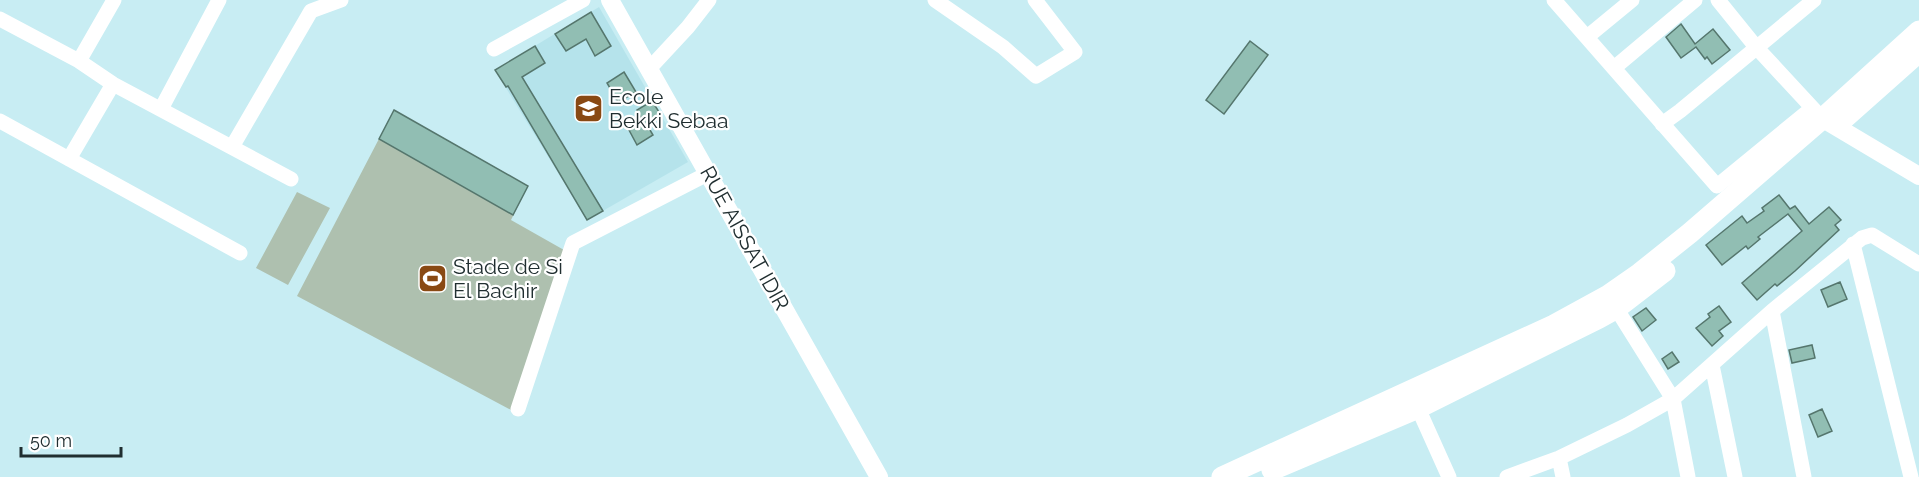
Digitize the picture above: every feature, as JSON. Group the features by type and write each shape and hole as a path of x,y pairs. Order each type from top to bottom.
{"main road":[{"path":"1238,476 1418,408 1612,302 1919,31"},
{"path":"1823,118 1918,54"},
{"path":"1238,476 1554,325 1612,302"}],"street":[{"path":"79,61 114,0"},
{"path":"161,109 219,0"},
{"path":"232,147 307,3 341,0"},
{"path":"494,49 583,0"},
{"name":"RUE AISSAT IDIR","path":"610,0 879,477"},
{"path":"649,69 710,0"},
{"path":"935,0 1003,47 1036,76 1075,52 1035,0"},
{"path":"1554,0 1717,186 1823,118"},
{"path":"1587,37 1632,0"},
{"path":"1614,68 1695,0"},
{"path":"1718,0 1756,47 1823,118 1919,176"},
{"path":"1662,124 1814,0"},
{"path":"0,18 79,61 113,84 291,179"},
{"path":"69,159 113,84"},
{"path":"0,122 240,253"},
{"path":"518,409 573,243 709,173"},
{"path":"1507,477 1559,458 1627,425 1672,399 1772,311 1862,238 1872,235 1919,264"},
{"path":"1853,244 1911,477"},
{"path":"1612,302 1672,399 1688,477"},
{"path":"1772,311 1804,477"},
{"path":"1712,365 1736,477"},
{"path":"1418,408 1449,477"},
{"path":"1559,458 1563,477"}],"shaded area":[{"name":"Ecole Bekki Sebaa","path":"599,7 688,162 587,220 495,70"}],"green space":[{"name":"Stade de Si El Bachir","path":"394,110 528,186 511,220 564,250 513,411 297,296"},
{"path":"297,192 330,208 288,285 256,268"}],"building":[{"path":"591,12 611,46 595,56 586,39 566,51 555,34"},
{"path":"1681,24 1695,44 1713,29 1730,50 1712,64 1696,47 1681,58 1666,37"},
{"path":"1250,41 1268,55 1224,114 1206,100"},
{"path":"535,46 545,63 522,77 603,211 587,220 508,86 506,87 495,70"},
{"path":"624,72 636,92 618,102 607,83"},
{"path":"652,101 661,115 647,125 653,135 637,145 629,130 643,122 637,110"},
{"path":"394,110 528,186 513,215 379,139"},
{"path":"1779,195 1790,209 1795,206 1809,224 1829,207 1841,220 1835,225 1839,230 1795,271 1757,300 1742,283 1802,231 1788,214 1758,237 1760,239 1748,249 1746,246 1722,265 1706,245 1742,216 1747,223 1764,211 1762,208"},
{"path":"1840,282 1847,299 1828,307 1821,290"},
{"path":"1719,306 1731,322 1719,331 1723,336 1712,346 1696,328 1710,317 1708,314"},
{"path":"1646,308 1656,320 1642,331 1633,317"},
{"path":"1812,345 1815,358 1792,363 1789,350"},
{"path":"1672,352 1679,362 1668,369 1662,359"},
{"path":"1822,409 1832,431 1818,437 1809,415"}],"place":[{"name":"Ecole Bekki Sebaa","path":"588,108"},
{"name":"Stade de Si El Bachir","path":"432,278"}]}
